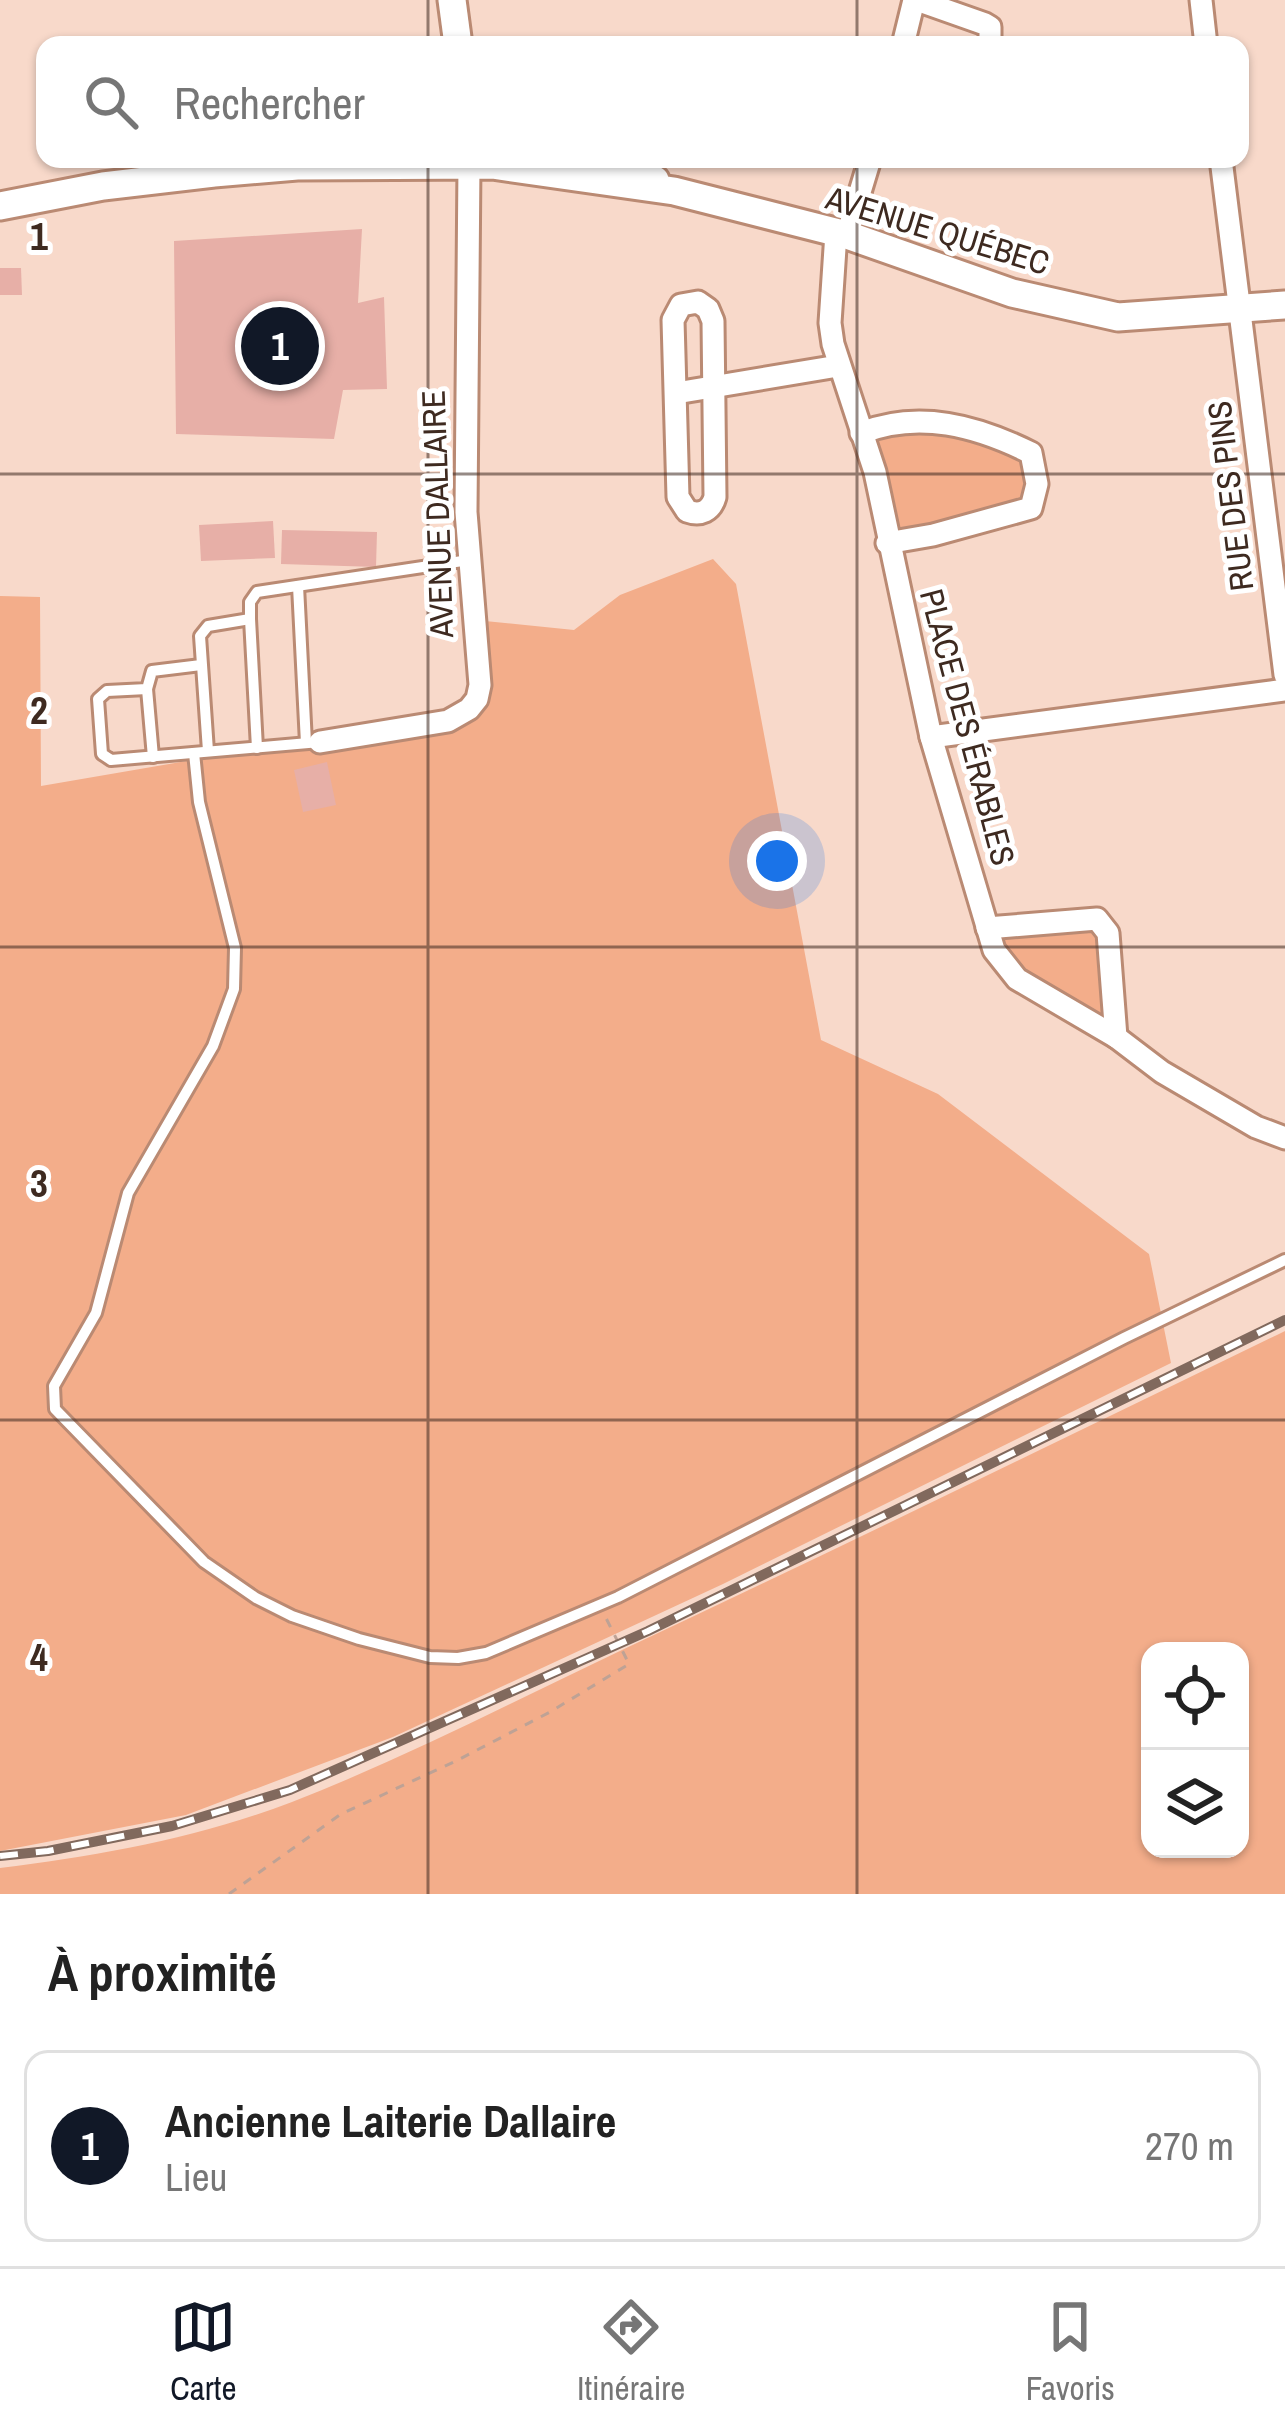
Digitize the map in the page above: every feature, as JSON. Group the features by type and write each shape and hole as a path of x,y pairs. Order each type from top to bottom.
{"street":[{"path":"905,36 915,0 985,24 990,36"},
{"path":"1201,0 1205,36"},
{"path":"454,4 457,36"},
{"path":"454,4 470,36"},
{"name":"AVENUE QUÉBEC","path":"0,206 104,186 273,168"},
{"name":"AVENUE DALLAIRE","path":"313,743 448,721 477,699 480,664 466,512 469,168"},
{"name":"AVENUE QUÉBEC","path":"511,168 674,191 841,234 1012,293 1118,317 1285,304"},
{"path":"629,168 674,191"},
{"name":"PLACE DES ÉRABLES","path":"867,168 841,234 830,323 838,367 875,472 931,737 994,950 1017,979 1116,1037 1178,1081 1285,1138"},
{"name":"RUE DES PINS","path":"1222,168 1285,676"},
{"path":"691,301 704,304 712,314 716,497 710,508 698,514 687,512 678,497 676,393 673,320 677,310 691,301"},
{"path":"676,393 838,367"},
{"path":"861,433 886,423 933,420 995,435 1030,453 1037,484 1030,508 933,536 887,543"},
{"path":"931,737 1285,690"},
{"path":"987,928 1097,920 1108,933 1116,1037"}],"lane":[{"path":"257,748 250,619 250,602 256,592 470,560"},
{"path":"147,689 107,691 98,699 102,754 112,760 313,743 298,586"},
{"path":"250,619 208,626 200,636 199,802 236,948 234,988 213,1046 128,1193 96,1313 54,1386 55,1409 204,1562 256,1598 292,1616 430,1657 486,1653 598,1604 1285,1260"},
{"path":"153,757 147,689 152,671 201,665"}],"path":[{"path":"229,1894 341,1814 456,1761 629,1664 598,1604"}],"shaded area":[{"path":"933,420 1031,453 1031,508 887,543 861,433"},
{"path":"713,559 736,584 821,1040 938,1094 1149,1254 1171,1363 723,1584 393,1737 186,1815 0,1851 0,596 40,597 41,786 431,719 459,708 469,692 475,620 574,630 620,595"},
{"path":"1097,919 1116,1037 1017,979 987,928"},
{"path":"1285,1331 1285,1894 0,1894 0,1868 184,1836 292,1802 458,1729"}],"building":[{"path":"362,229 358,303 384,297 387,389 343,390 334,439 176,434 174,241"},
{"path":"0,268 21,268 22,295 0,295"},
{"path":"273,521 275,558 201,561 199,525"},
{"path":"282,530 377,532 376,567 281,564"},
{"path":"327,762 336,805 303,812 294,770"}],"railway":[{"path":"0,1856 172,1826 290,1790 648,1631 1285,1320"}],"place":[{"name":"Ancienne Laiterie Dallaire","path":"280,346"}]}
